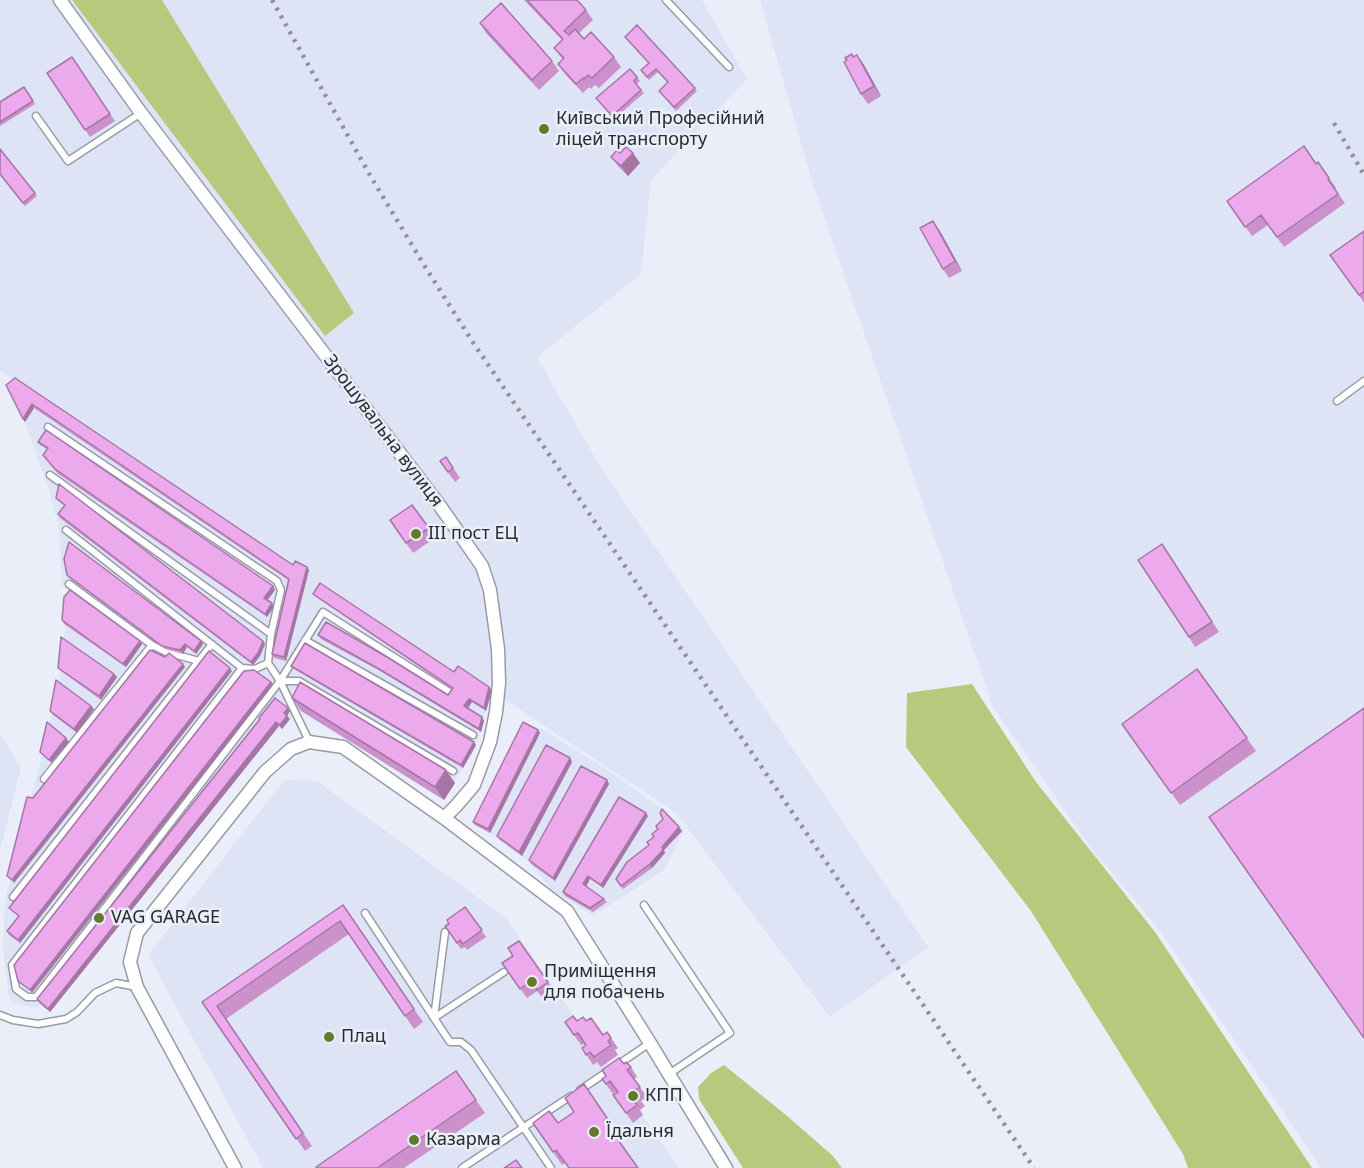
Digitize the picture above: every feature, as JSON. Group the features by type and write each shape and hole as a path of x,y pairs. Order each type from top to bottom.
{"street":[{"name":"Зрошувальна вулиця","path":"60,0 141,113 427,488 482,566 490,590 498,649 499,683 496,712 490,742 474,785 444,818"},
{"path":"235,1168 137,987 130,962 137,933 265,771 291,749 309,742 343,747 444,818 567,910 726,1168"}],"lane":[{"path":"666,0 729,67"},
{"path":"36,116 68,161 141,113"},
{"path":"1337,401 1364,381"},
{"path":"48,427 278,581 281,590 271,634 268,663 280,681 309,742"},
{"path":"50,476 271,634"},
{"path":"66,530 242,668 255,669 268,663"},
{"path":"69,584 152,645 166,652 199,661"},
{"path":"242,668 12,965 16,989 27,997 36,997 280,681 323,612 448,691"},
{"path":"305,640 472,735"},
{"path":"13,897 212,644"},
{"path":"44,779 152,645"},
{"path":"280,681 299,681 453,771"},
{"path":"644,905 730,1033 669,1074"},
{"path":"365,914 450,1042 461,1042 471,1050 551,1168"},
{"path":"434,1018 445,932"},
{"path":"434,1018 504,972"},
{"path":"0,1016 38,1024 66,1019 95,993 116,983 137,987"},
{"path":"462,1168 650,1043"}],"shaded area":[{"path":"0,0 702,0 747,79 651,180 641,274 537,357 600,466 928,947 830,1017 676,813 492,691 476,745 444,800 301,711 282,729 278,726 50,1012 41,1005 34,1008 12,1002 9,997 3,948 5,900 59,683 67,590 61,584 60,533 49,490 25,422 8,388 17,381 0,371"},
{"path":"760,0 1364,0 1364,1168 1321,1168 1158,928 1090,847 993,707 813,185"},
{"path":"525,725 541,728 618,777 661,808 685,829 664,870 593,916 551,889 531,864 490,833"},
{"path":"0,734 21,767 0,851"},
{"path":"284,780 317,781 506,918 679,1168 263,1168 148,955"}],"green space":[{"path":"72,0 162,0 354,313 325,336"},
{"path":"972,684 1036,782 1155,932 1312,1168 1188,1168 1183,1154 1031,911 906,747 907,693"},
{"path":"724,1065 833,1156 842,1168 743,1168 699,1099 698,1087 711,1073"}],"building":[{"path":"527,0 577,0 586,10 564,31 569,35 575,29 584,39 591,32 614,57 592,78 588,75 576,84 558,64 564,58 554,48 563,39"},
{"path":"501,3 552,61 532,80 480,23"},
{"path":"637,25 695,88 674,107 659,91 668,82 656,69 647,77 641,70 649,63 625,37"},
{"path":"852,54 853,57 857,55 874,86 861,94 844,62 847,60 845,58"},
{"path":"72,57 110,114 85,130 47,73"},
{"path":"630,69 637,77 634,81 641,90 612,116 596,98"},
{"path":"24,87 33,101 0,122 0,102"},
{"path":"1304,146 1316,164 1318,162 1338,194 1277,237 1261,215 1245,227 1227,201"},
{"path":"626,147 633,153 621,166 611,157 617,150 620,153"},
{"path":"0,149 35,193 23,203 0,174"},
{"path":"933,221 955,261 943,269 920,228"},
{"path":"1364,231 1364,292 1359,295 1330,255"},
{"path":"15,378 293,565 295,561 307,567 284,657 272,654 289,579 32,404 23,419 6,385"},
{"path":"46,430 273,586 264,598 272,603 265,614 55,469 43,455 48,448 38,442"},
{"path":"446,457 453,468 448,472 440,461"},
{"path":"59,484 263,641 251,662 58,514 65,505 56,498"},
{"path":"412,505 429,528 406,543 390,520"},
{"path":"69,542 201,641 194,651 185,644 180,650 162,646 67,575 64,559"},
{"path":"1162,544 1212,622 1189,637 1138,560"},
{"path":"320,583 454,672 458,666 489,687 484,708 469,699 464,706 482,717 479,729 318,635 326,622 448,695 453,688 313,594"},
{"path":"70,590 140,641 123,664 62,620 64,597"},
{"path":"61,637 114,674 99,696 58,668"},
{"path":"305,643 474,742 461,765 291,666"},
{"path":"150,650 165,657 169,653 183,664 12,880 7,876 27,797 33,798"},
{"path":"209,651 230,668 18,940 7,931 19,916 9,908"},
{"path":"1197,669 1247,738 1171,793 1122,724"},
{"path":"254,670 271,682 30,990 18,981 14,965 244,671"},
{"path":"56,680 91,706 74,729 50,711"},
{"path":"300,682 446,770 435,787 292,698"},
{"path":"275,698 288,708 284,713 287,716 280,725 276,722 48,1009 37,999"},
{"path":"1364,708 1364,1038 1209,817"},
{"path":"47,722 66,738 49,760 40,752"},
{"path":"523,722 538,730 488,829 473,822"},
{"path":"546,745 570,758 519,852 497,836"},
{"path":"581,766 607,780 553,878 529,860"},
{"path":"619,797 646,813 601,885 588,876 583,884 604,899 590,908 563,892"},
{"path":"662,809 679,827 650,864 621,886 616,879 627,862 649,845 647,842 654,837 652,834 658,829 656,826 663,819 660,813"},
{"path":"343,905 414,1009 405,1016 340,921 217,1006 303,1133 296,1139 202,1002"},
{"path":"465,907 482,930 463,944 460,940 457,943 445,926 449,924 447,920"},
{"name":"Приміщення для побачень","path":"519,941 548,982 537,990 531,981 520,989 502,963 513,956 508,948"},
{"path":"573,1016 577,1021 583,1017 586,1021 591,1018 603,1035 607,1032 611,1038 608,1041 611,1045 594,1057 590,1052 586,1055 582,1048 586,1045 578,1033 574,1035 565,1022"},
{"name":"КПП","path":"619,1058 631,1067 627,1070 640,1087 634,1091 638,1097 633,1100 637,1105 626,1113 613,1095 618,1092 610,1081 606,1084 602,1079 606,1076 602,1070"},
{"path":"456,1071 476,1100 377,1168 316,1167"},
{"name":"Їдальня","path":"584,1084 607,1118 604,1120 638,1168 569,1168 556,1150 553,1152 533,1123 549,1111 558,1123 574,1112 565,1098"},
{"path":"516,1160 522,1168 504,1168"}],"railway":[{"path":"272,0 371,177 472,341 1034,1168"},
{"path":"1334,123 1364,175"}],"place":[{"name":"Київський Професійний ліцей транспорту","path":"544,129"},
{"name":"III пост ЕЦ","path":"416,534"},
{"name":"VAG GARAGE","path":"99,918"},
{"name":"Приміщення для побачень","path":"532,982"},
{"name":"Плац","path":"329,1037"},
{"name":"КПП","path":"633,1096"},
{"name":"Їдальня","path":"594,1132"},
{"name":"Казарма","path":"414,1140"}]}
